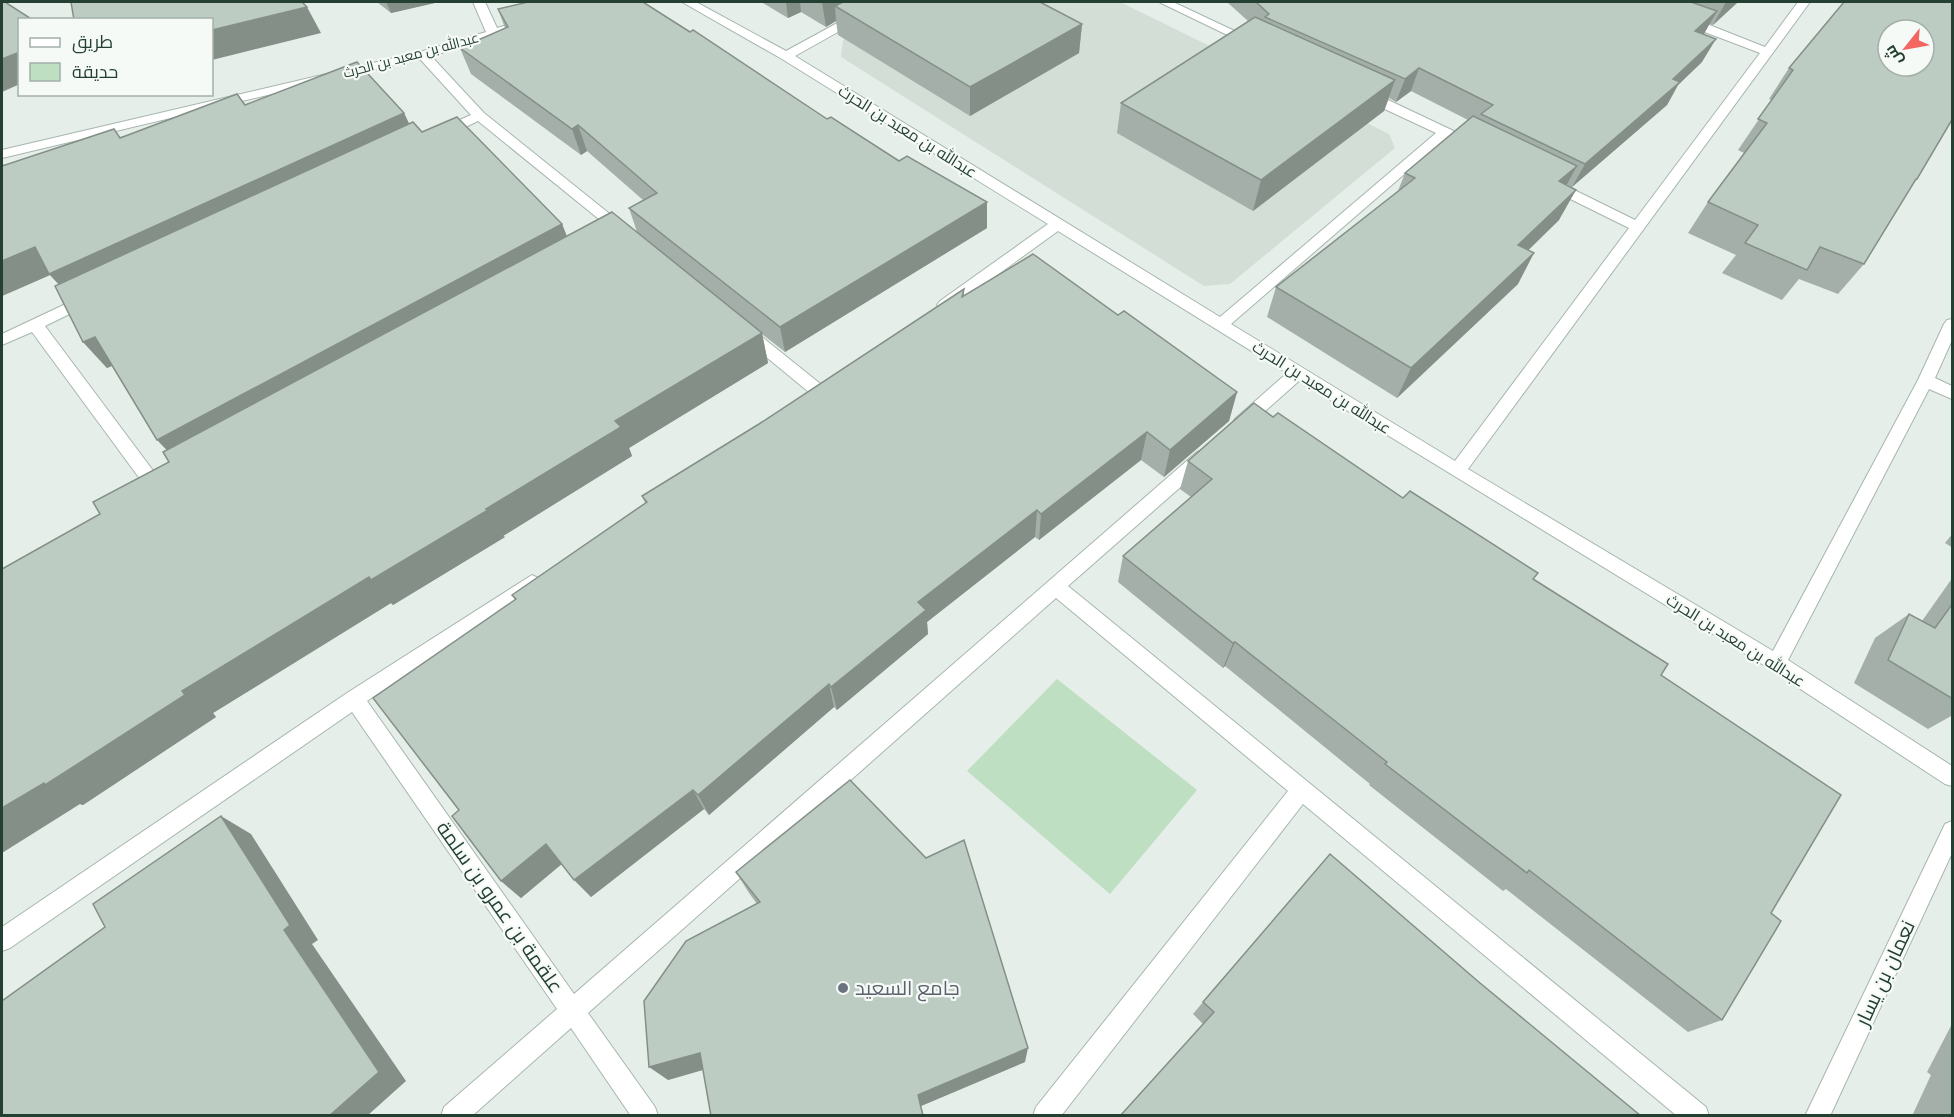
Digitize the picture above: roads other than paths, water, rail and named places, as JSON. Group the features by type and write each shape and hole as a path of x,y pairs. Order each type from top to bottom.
{"street":[{"path":"479,2 494,33"},
{"name":"عبدالله بن معبد بن الحرث","path":"692,2 786,56 1457,471 1777,663 1953,777"},
{"path":"786,56 884,2"},
{"path":"1165,2 1262,47"},
{"path":"1457,471 1804,2"},
{"path":"1669,14 1767,51"},
{"name":"عبدالله بن معبد بن الحرث","path":"2,154 423,55 536,21"},
{"path":"423,55 479,116 627,235 602,242"},
{"path":"1348,87 1488,153"},
{"path":"424,141 479,116"},
{"path":"1221,324 1445,132"},
{"path":"2,141 19,150"},
{"path":"1541,179 1638,226"},
{"path":"935,312 1058,224"},
{"path":"2,340 100,293"},
{"path":"731,320 822,394"},
{"path":"34,324 157,489"},
{"path":"1777,663 1926,380 1953,324"},
{"path":"453,1116 1299,372"},
{"path":"1926,380 1953,393"},
{"path":"802,407 841,381"},
{"path":"2,940 354,699 543,576"},
{"path":"1055,586 1696,1116"},
{"name":"علقمة بن عمرو بن سلمة","path":"354,699 646,1116"},
{"path":"1045,1116 1302,789"},
{"name":"نعمان بن يسار","path":"1817,1116 1953,831"}],"place":[{"name":"جامع السعيد","path":"843,988"}]}
